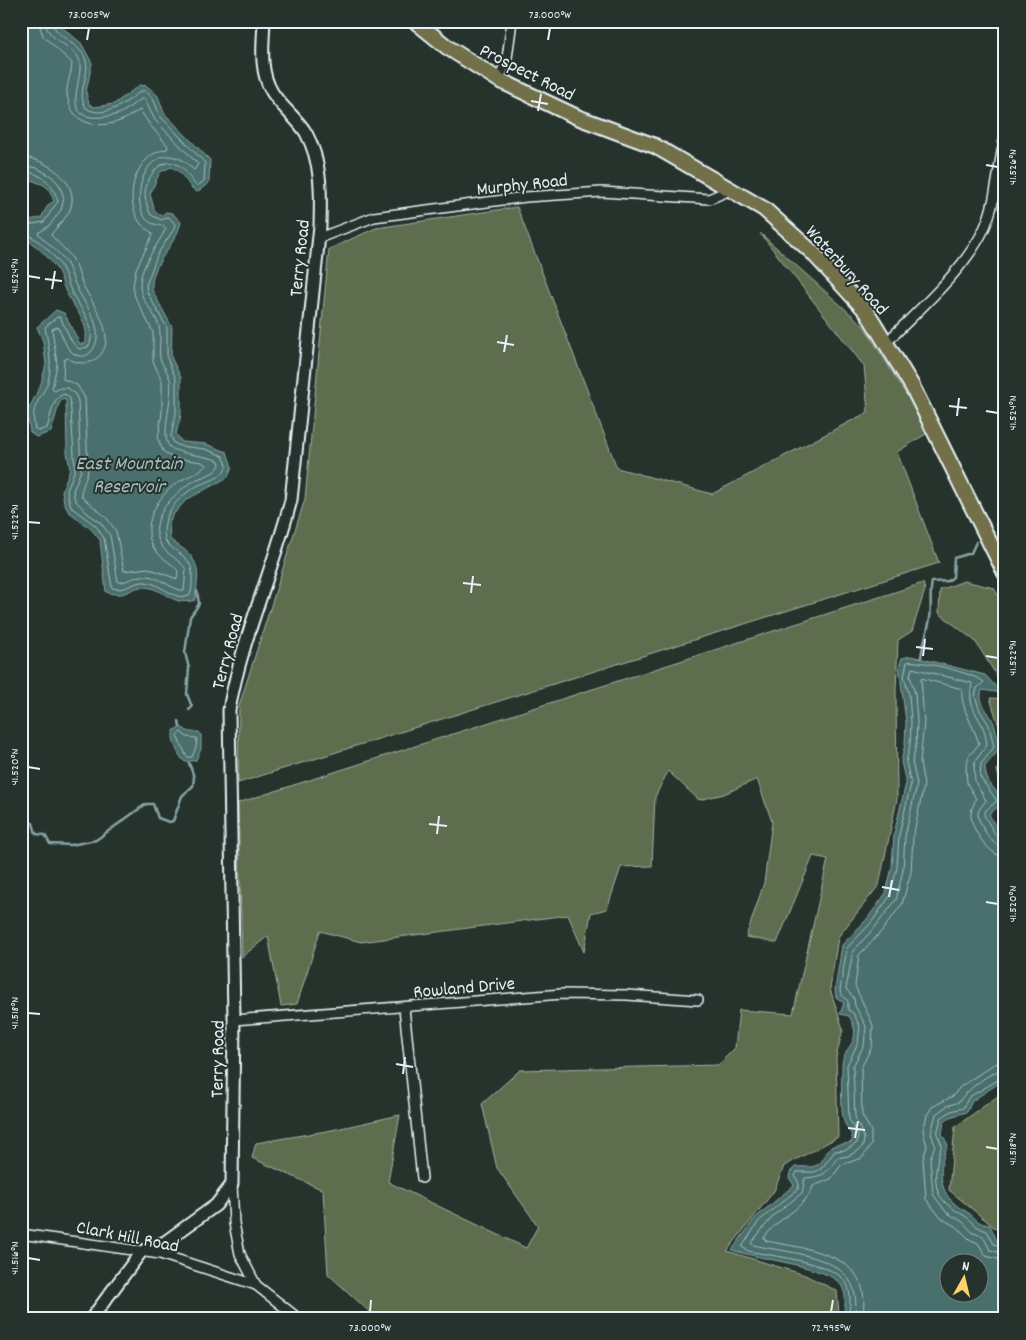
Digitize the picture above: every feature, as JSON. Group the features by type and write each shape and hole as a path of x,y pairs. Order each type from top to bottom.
{"main road":[{"name":"Prospect Road","path":"415,21 447,47 498,80 577,117"},
{"name":"Waterbury Road","path":"577,117 654,146 764,210 812,252 867,312 886,343 928,414 1005,573"}],"street":[{"name":"Terry Road","path":"256,1285 240,1254 234,1223 232,1184 234,1020 229,710 235,678 249,626 280,543 291,500 305,347 319,238 321,184 312,149 305,132 272,92 263,72 264,21"},
{"path":"498,80 507,58 512,21"},
{"path":"886,343 963,261 984,229 1001,183 1005,136"},
{"name":"Murphy Road","path":"319,238 374,217 526,198 602,192 709,199 730,190"},
{"name":"Rowland Drive","path":"234,1020 562,994 627,995 698,1000"},
{"path":"404,1008 422,1178"},
{"path":"91,1319 130,1264 141,1252 165,1242 208,1211 216,1205 232,1184"},
{"name":"Clark Hill Road","path":"21,1234 160,1254 256,1285"},
{"path":"256,1285 299,1319"}],"green space":[{"path":"517,207 617,468 712,494 868,412 864,366 760,233 864,326 912,404 926,434 897,452 939,563 238,783 239,706 305,499 329,249 376,228"},
{"path":"964,581 994,588 1005,608 1005,689 975,641 939,613 940,590"},
{"path":"923,583 925,590 912,631 898,640 896,690 897,799 879,885 838,937 830,989 843,1029 836,1057 838,1137 784,1166 774,1191 727,1251 805,1275 837,1291 839,1314 835,1319 369,1319 372,1314 328,1274 323,1190 252,1158 256,1143 332,1130 400,1115 388,1182 526,1248 538,1226 497,1168 482,1104 520,1070 718,1065 735,1048 739,1010 793,1014 828,859 813,856 777,943 746,937 764,883 772,822 757,779 724,794 699,800 668,771 655,797 652,866 621,867 607,909 591,913 584,952 568,915 361,942 320,931 297,1004 281,1006 268,936 242,957 238,803"},
{"path":"990,698 1005,699 1005,746"},
{"path":"1005,750 1005,803 997,770"},
{"path":"1005,1091 1005,1236 949,1190 955,1127"}],"water":[{"name":"East Mountain Reservoir","path":"21,21 55,21 81,43 92,63 86,92 89,104 94,107 114,104 140,85 147,86 158,96 164,113 210,160 209,183 197,192 176,169 171,167 160,172 150,194 155,212 162,215 166,212 172,213 181,222 152,280 152,290 172,327 171,357 181,378 181,415 176,434 182,442 206,444 227,452 232,467 228,477 186,500 172,516 169,523 170,539 187,552 196,565 198,576 195,600 180,601 157,590 144,587 119,594 106,592 100,540 92,530 68,511 64,503 62,491 70,469 67,452 66,401 63,398 59,404 51,432 36,437 30,432 27,413 41,384 46,364 43,341 37,327 56,310 64,313 80,344 84,344 86,330 56,268 36,246 21,238 21,221 41,218 48,205 54,201 49,189 44,185 21,176"},
{"path":"911,656 985,675 1002,693 982,690 981,700 994,724 1000,749 985,766 987,778 1003,803 989,814 1000,834 1005,851 1002,877 1005,888 1005,1079 972,1101 967,1112 944,1121 942,1134 948,1145 941,1168 941,1176 948,1197 979,1222 990,1225 997,1241 1005,1243 1005,1319 842,1319 845,1293 841,1285 834,1278 808,1268 732,1250 755,1218 794,1185 789,1178 790,1172 795,1167 815,1166 821,1162 830,1148 835,1145 852,1142 852,1136 845,1124 843,1115 842,1066 843,1059 854,1038 855,1032 849,1016 840,1014 844,1003 836,997 835,990 842,945 867,919 886,893 892,867 894,834 906,783 901,762 905,744 906,722 899,667 902,658"},
{"path":"181,727 189,732 199,732 201,735 201,749 196,760 185,762 177,751 173,733 174,730"}],"waterway":[{"path":"996,525 1005,517"},
{"path":"921,658 930,618 932,582 948,581 953,577 954,558 971,553 976,542"},
{"path":"189,710 192,707 187,694 189,668 185,653 190,617 199,604 197,591"},
{"path":"179,721 180,727"},
{"path":"21,822 33,823 36,834 45,835 50,844 71,845 96,840 146,804 153,804 158,818 169,822 173,821 182,796 193,786 194,777 189,763"}]}
